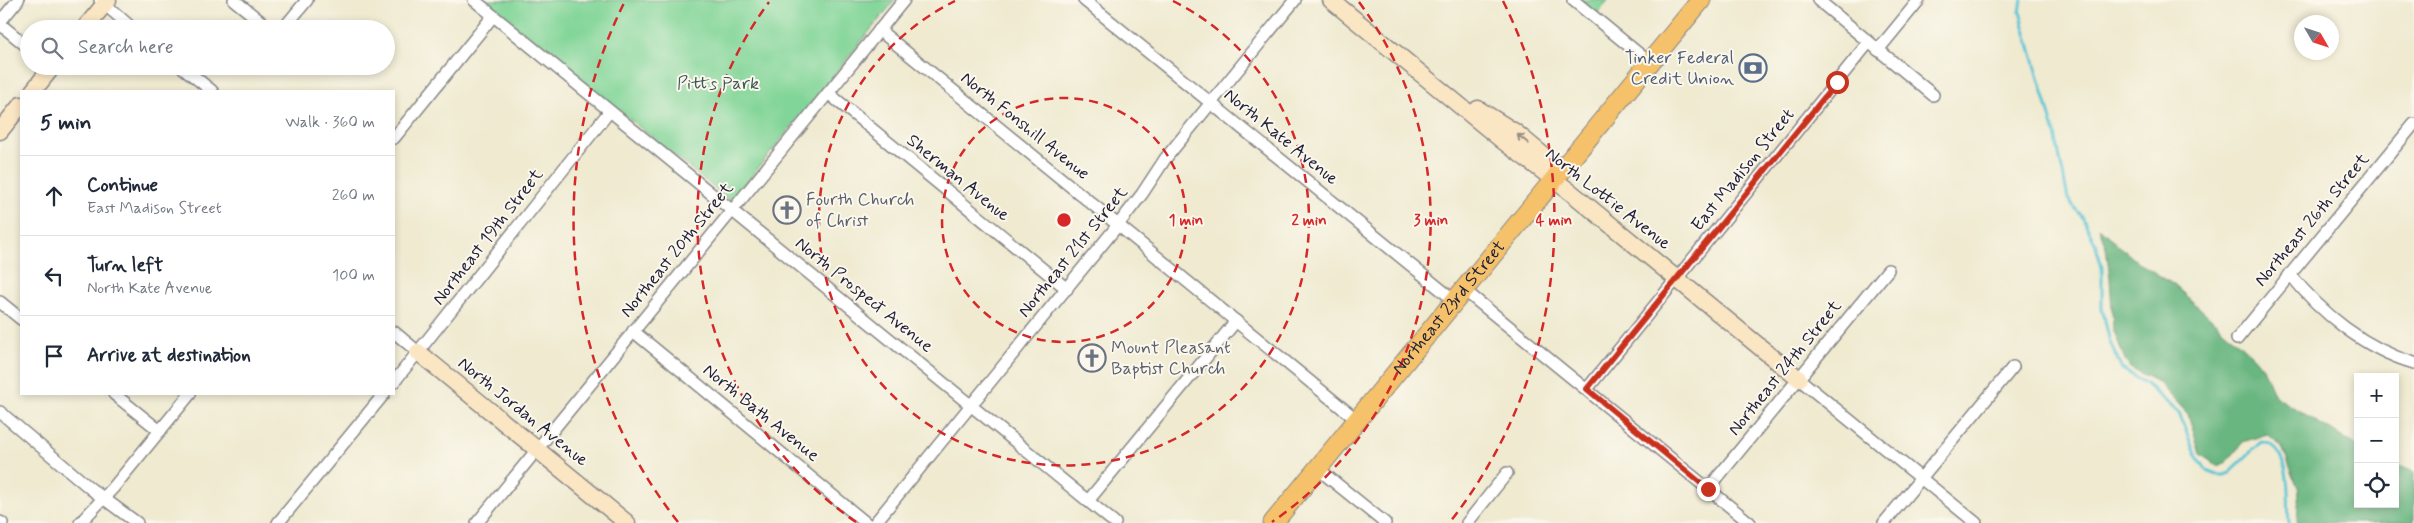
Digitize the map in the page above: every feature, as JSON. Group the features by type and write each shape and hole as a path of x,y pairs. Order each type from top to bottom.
{"main road":[{"name":"Northeast 23rd Street","path":"1273,523 1701,0"}],"street":[{"path":"18,0 0,23 20,40"},
{"path":"234,0 259,20"},
{"path":"290,20 307,0"},
{"name":"North Prospect Avenue","path":"474,0 1115,523"},
{"name":"Northeast 20th Street","path":"478,523 904,0"},
{"name":"North Kate Avenue","path":"1084,0 1211,103 1460,296 1587,389 1750,523"},
{"name":"Northeast 21st Street","path":"875,523 1118,225 1142,194 1160,166 1294,0"},
{"name":"North Lottie Avenue","path":"1331,0 1557,175 1677,279 1976,523"},
{"name":"North Lottie Avenue","path":"1343,0 1478,109 1515,132 1557,175"},
{"path":"1572,0 1650,63"},
{"path":"1818,0 1934,95"},
{"name":"East Madison Street","path":"1587,389 1677,279 1874,46 1918,0"},
{"path":"90,20 104,1 124,20"},
{"path":"395,137 493,16"},
{"name":"North Fonshill Avenue","path":"878,30 1357,420"},
{"path":"34,90 46,75"},
{"path":"192,75 211,90"},
{"name":"Sherman Avenue","path":"828,93 1066,289"},
{"name":"Northeast 19th Street","path":"395,381 609,112"},
{"path":"0,131 18,115"},
{"name":"Northeast 26th Street","path":"2237,339 2414,124"},
{"name":"Northeast 24th Street","path":"1708,489 1888,270"},
{"path":"2290,274 2325,311 2349,329 2389,354 2414,363"},
{"path":"0,302 20,318"},
{"path":"1088,502 1236,321"},
{"name":"North Bath Avenue","path":"633,331 866,523"},
{"name":"North Jordan Avenue","path":"395,333 627,523"},
{"path":"1884,523 2013,367"},
{"path":"115,395 160,431"},
{"path":"80,523 189,395"},
{"path":"278,523 383,395"},
{"path":"0,412 91,489 137,523"},
{"path":"1317,468 1385,523"},
{"path":"1467,523 1507,474"}],"green space":[{"name":"Pitts Park","path":"483,0 895,0 736,195 729,200"},
{"path":"1580,0 1608,0 1597,14"},
{"path":"2099,228 2135,260 2174,285 2254,357 2263,368 2275,396 2354,445 2354,508 2399,508 2399,466 2414,472 2414,523 2297,523 2299,490 2282,447 2267,434 2243,442 2227,462 2218,466 2200,454 2188,414 2158,382 2130,368 2125,360 2113,328 2106,247"}],"waterway":[{"path":"2022,0 2020,12 2055,134 2068,199 2083,218 2095,243 2102,267 2102,308 2110,342 2122,369 2146,384 2179,413 2195,454 2206,470 2219,475 2225,475 2261,442 2272,445 2279,452 2287,475 2289,523"}],"place":[{"name":"Tinker Federal Credit Union","path":"1753,68"},
{"name":"Fourth Church of Christ","path":"787,210"},
{"name":"Mount Pleasant Baptist Church","path":"1092,358"}],"route":[{"path":"1708,489 1587,389 1837,82"}]}
